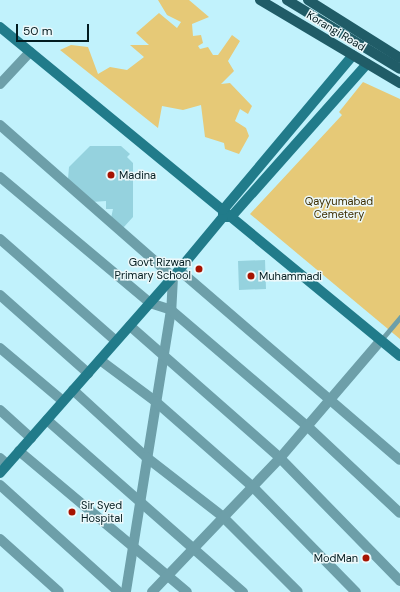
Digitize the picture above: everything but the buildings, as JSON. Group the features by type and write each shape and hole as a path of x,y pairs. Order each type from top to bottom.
{"main road":[{"name":"Korangi Road","path":"260,0 400,83"},
{"path":"287,0 355,43 400,69"},
{"name":"Korangi Road","path":"308,0 400,58"}],"street":[{"path":"0,27 226,215 400,356"},
{"path":"0,84 30,52"},
{"path":"226,215 353,55"},
{"path":"0,473 4,461 19,451 31,438 226,215 367,64"},
{"path":"0,125 400,460"},
{"path":"0,177 150,303 171,310 306,426 400,513"},
{"path":"0,239 116,341"},
{"path":"126,592 139,501 176,273"},
{"path":"0,295 88,373"},
{"path":"130,326 162,357 280,458 400,581"},
{"path":"152,592 222,516 253,487 280,458 380,340"},
{"path":"0,348 63,401"},
{"path":"100,360 155,400 253,487 356,592"},
{"path":"73,390 146,457 222,516 298,592"},
{"path":"0,410 31,438"},
{"path":"47,420 243,592"},
{"path":"19,451 132,549 168,574 187,592"},
{"path":"0,485 119,592"},
{"path":"0,539 59,592"}],"lane":[{"path":"380,340 400,317"}],"green space":[{"path":"158,0 189,0 209,17 192,24 193,36 201,35 203,43 198,46 200,49 208,47 213,55 218,55 232,35 240,41 228,61 234,71 221,84 230,83 252,106 248,114 240,109 235,121 246,128 249,136 239,154 225,149 224,143 205,137 201,105 183,110 162,106 158,128 60,50 71,45 88,47 98,74 110,67 127,70 144,57 130,45 149,45 136,33 159,13 177,28 181,22 167,15"},
{"name":"Qayyumabad Cemetery","path":"363,82 400,99 400,339 250,214 342,115 339,112"}],"place":[{"name":"Madina","path":"111,175"},
{"name":"Govt Rizwan Primary School","path":"199,269"},
{"name":"Muhammadi","path":"251,276"},
{"name":"Sir Syed Hospital","path":"72,512"},
{"name":"ModMan","path":"366,558"}]}
